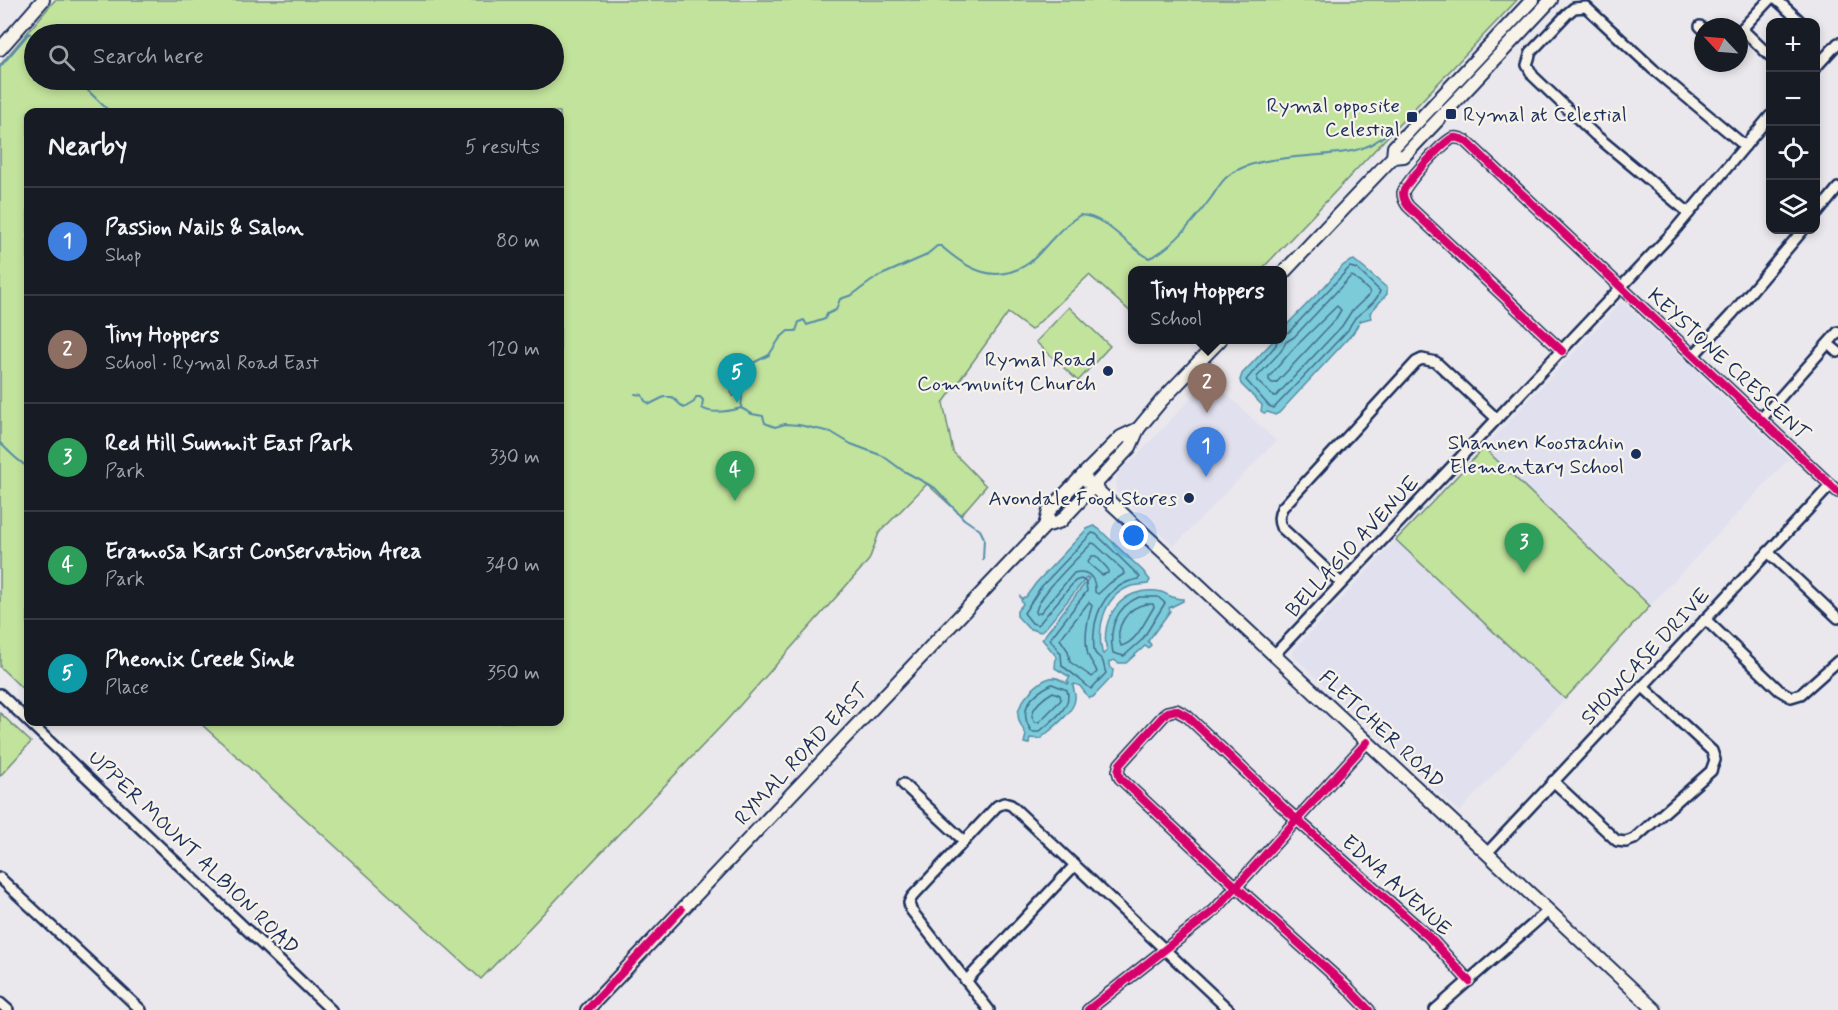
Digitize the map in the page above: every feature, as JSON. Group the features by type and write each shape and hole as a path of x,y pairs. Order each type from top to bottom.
{"main road":[{"path":"0,49 43,0"},
{"path":"1287,269 1393,157 1394,147 1532,0"},
{"path":"1393,157 1404,156 1551,0"},
{"name":"RYMAL ROAD EAST","path":"1045,526 1061,521 1094,486 1130,447 1138,429 1162,400 1215,344"},
{"name":"RYMAL ROAD EAST","path":"587,1010 1045,526 1049,511 1082,476 1121,437 1138,429"},
{"name":"FLETCHER ROAD","path":"1082,476 1655,1010"}],"street":[{"path":"1748,22 1769,0"},
{"path":"1777,0 1797,18"},
{"path":"1689,213 1594,134 1533,76 1527,65 1531,52 1574,8 1586,7 1654,70 1745,146"},
{"path":"1748,36 1766,52"},
{"path":"1820,62 1838,44"},
{"name":"BELLAGIO AVENUE","path":"1274,655 1621,287 1689,213 1766,121"},
{"name":"KEYSTONE CRESCENT","path":"1562,351 1404,200 1403,192 1408,182 1448,140 1460,138 1466,141 1834,488"},
{"path":"1820,209 1838,188"},
{"path":"1693,356 1800,234"},
{"path":"1761,419 1838,332"},
{"path":"1828,344 1838,352"},
{"path":"1341,583 1281,527 1278,521 1279,514 1416,362 1422,359 1431,359 1436,362 1497,419"},
{"name":"SHOWCASE DRIVE","path":"1487,853 1768,552 1834,488"},
{"path":"1768,552 1838,618"},
{"path":"1705,619 1779,690 1791,697 1801,694 1838,661"},
{"path":"1553,781 1617,841 1626,842 1634,839 1712,771 1715,760 1712,751 1642,686"},
{"name":"UPPER MOUNT ALBION ROAD","path":"0,694 24,716"},
{"name":"EDNA AVENUE","path":"1237,887 1123,781 1118,771 1123,760 1167,712 1176,710 1181,712 1297,820 1439,946 1469,981"},
{"name":"UPPER MOUNT ALBION ROAD","path":"34,726 331,1010"},
{"path":"1088,1010 1102,1005 1165,950 1202,922 1237,887 1367,742"},
{"path":"903,784 964,841"},
{"path":"989,1010 909,905 912,897 997,806 1007,803 1229,1010"},
{"path":"966,981 1075,865"},
{"path":"0,878 141,1010"},
{"path":"1237,887 1369,1010"},
{"path":"1435,1010 1548,911"},
{"path":"0,1003 8,1010"}],"shaded area":[{"name":"Shannen Koostachin Elementary School","path":"1621,302 1700,371 1703,378 1789,459 1650,606 1484,448"},
{"path":"1210,378 1276,441 1174,546 1116,491 1117,476 1124,466 1132,461"},
{"path":"1396,540 1565,699 1459,812 1292,655 1294,650"}],"green space":[{"path":"55,0 1517,0 1265,266 1128,266 1128,309 1089,275 1031,330 1008,313 943,403 953,452 986,486 961,515 927,484 879,533 869,560 726,721 481,979 203,726 564,726 564,108 24,108 24,690 0,667 0,65 24,37 24,90 564,90 564,24 35,24"},
{"path":"1069,307 1110,346 1078,381 1036,342"},
{"path":"1484,448 1650,606 1565,699 1396,540"},
{"path":"0,713 31,742 0,776"}],"water":[{"path":"1354,260 1387,288 1387,294 1370,313 1371,318 1360,321 1353,333 1279,413 1275,415 1264,413 1261,411 1262,405 1241,384 1242,374 1270,344 1287,344 1287,325 1340,268"},
{"path":"1094,526 1150,580 1148,584 1131,586 1113,598 1101,624 1103,654 1107,651 1105,639 1110,616 1116,607 1133,594 1157,591 1183,599 1183,601 1169,608 1170,611 1148,641 1151,645 1148,648 1145,646 1126,663 1114,660 1109,662 1113,670 1112,677 1093,697 1089,698 1080,686 1073,685 1075,699 1071,710 1040,739 1030,738 1029,744 1024,743 1026,735 1019,722 1018,713 1026,697 1040,683 1050,678 1069,683 1067,681 1070,677 1055,668 1056,656 1042,639 1089,578 1087,577 1040,632 1028,628 1017,616 1017,611 1023,604 1021,600 1036,583 1087,529"}],"waterway":[{"path":"0,67 24,39"},
{"path":"87,90 106,108"},
{"path":"741,408 742,396 732,396 731,391 749,365 769,355 780,338 788,331 796,331 799,322 804,320 807,325 825,319 827,314 836,310 840,299 852,295 877,277 925,256 937,246 941,246 971,268 993,274 1005,273 1017,270 1029,263 1061,230 1080,215 1099,220 1149,258 1175,241 1223,181 1240,169 1270,160 1359,149 1371,145 1396,128"},
{"path":"635,394 642,395 650,404 664,397 672,397 684,408 694,402 696,397 700,397 703,400 702,408 706,410 721,412 741,408 752,414 763,416 765,423 775,427 785,424 799,425 831,432 851,444 883,456 902,470 935,488 964,519 980,530 984,538 983,560"},
{"path":"0,443 24,464"}],"cycle path":[{"path":"1562,351 1405,201 1403,193 1410,181 1434,154 1453,138 1466,141 1838,492"},
{"path":"1369,1010 1120,778 1118,771 1120,764 1167,712 1176,710 1187,716 1286,810 1429,937 1469,981"},
{"path":"1088,1010 1215,910 1367,742"},
{"path":"587,1010 681,910"}],"place":[{"name":"Rymal at Celestial","path":"1451,114"},
{"name":"Rymal opposite Celestial","path":"1412,117"},
{"name":"Rymal Road Community Church","path":"1108,371"},
{"name":"Pheonix Creek Sink","path":"737,403"},
{"name":"Tiny Hoppers","path":"1207,413"},
{"name":"Shannen Koostachin Elementary School","path":"1636,454"},
{"name":"Passion Nails & Salon","path":"1206,477"},
{"name":"Avondale Food Stores","path":"1189,498"},
{"name":"Eramosa Karst Conservation Area","path":"735,501"},
{"name":"Red Hill Summit East Park","path":"1524,573"}]}
